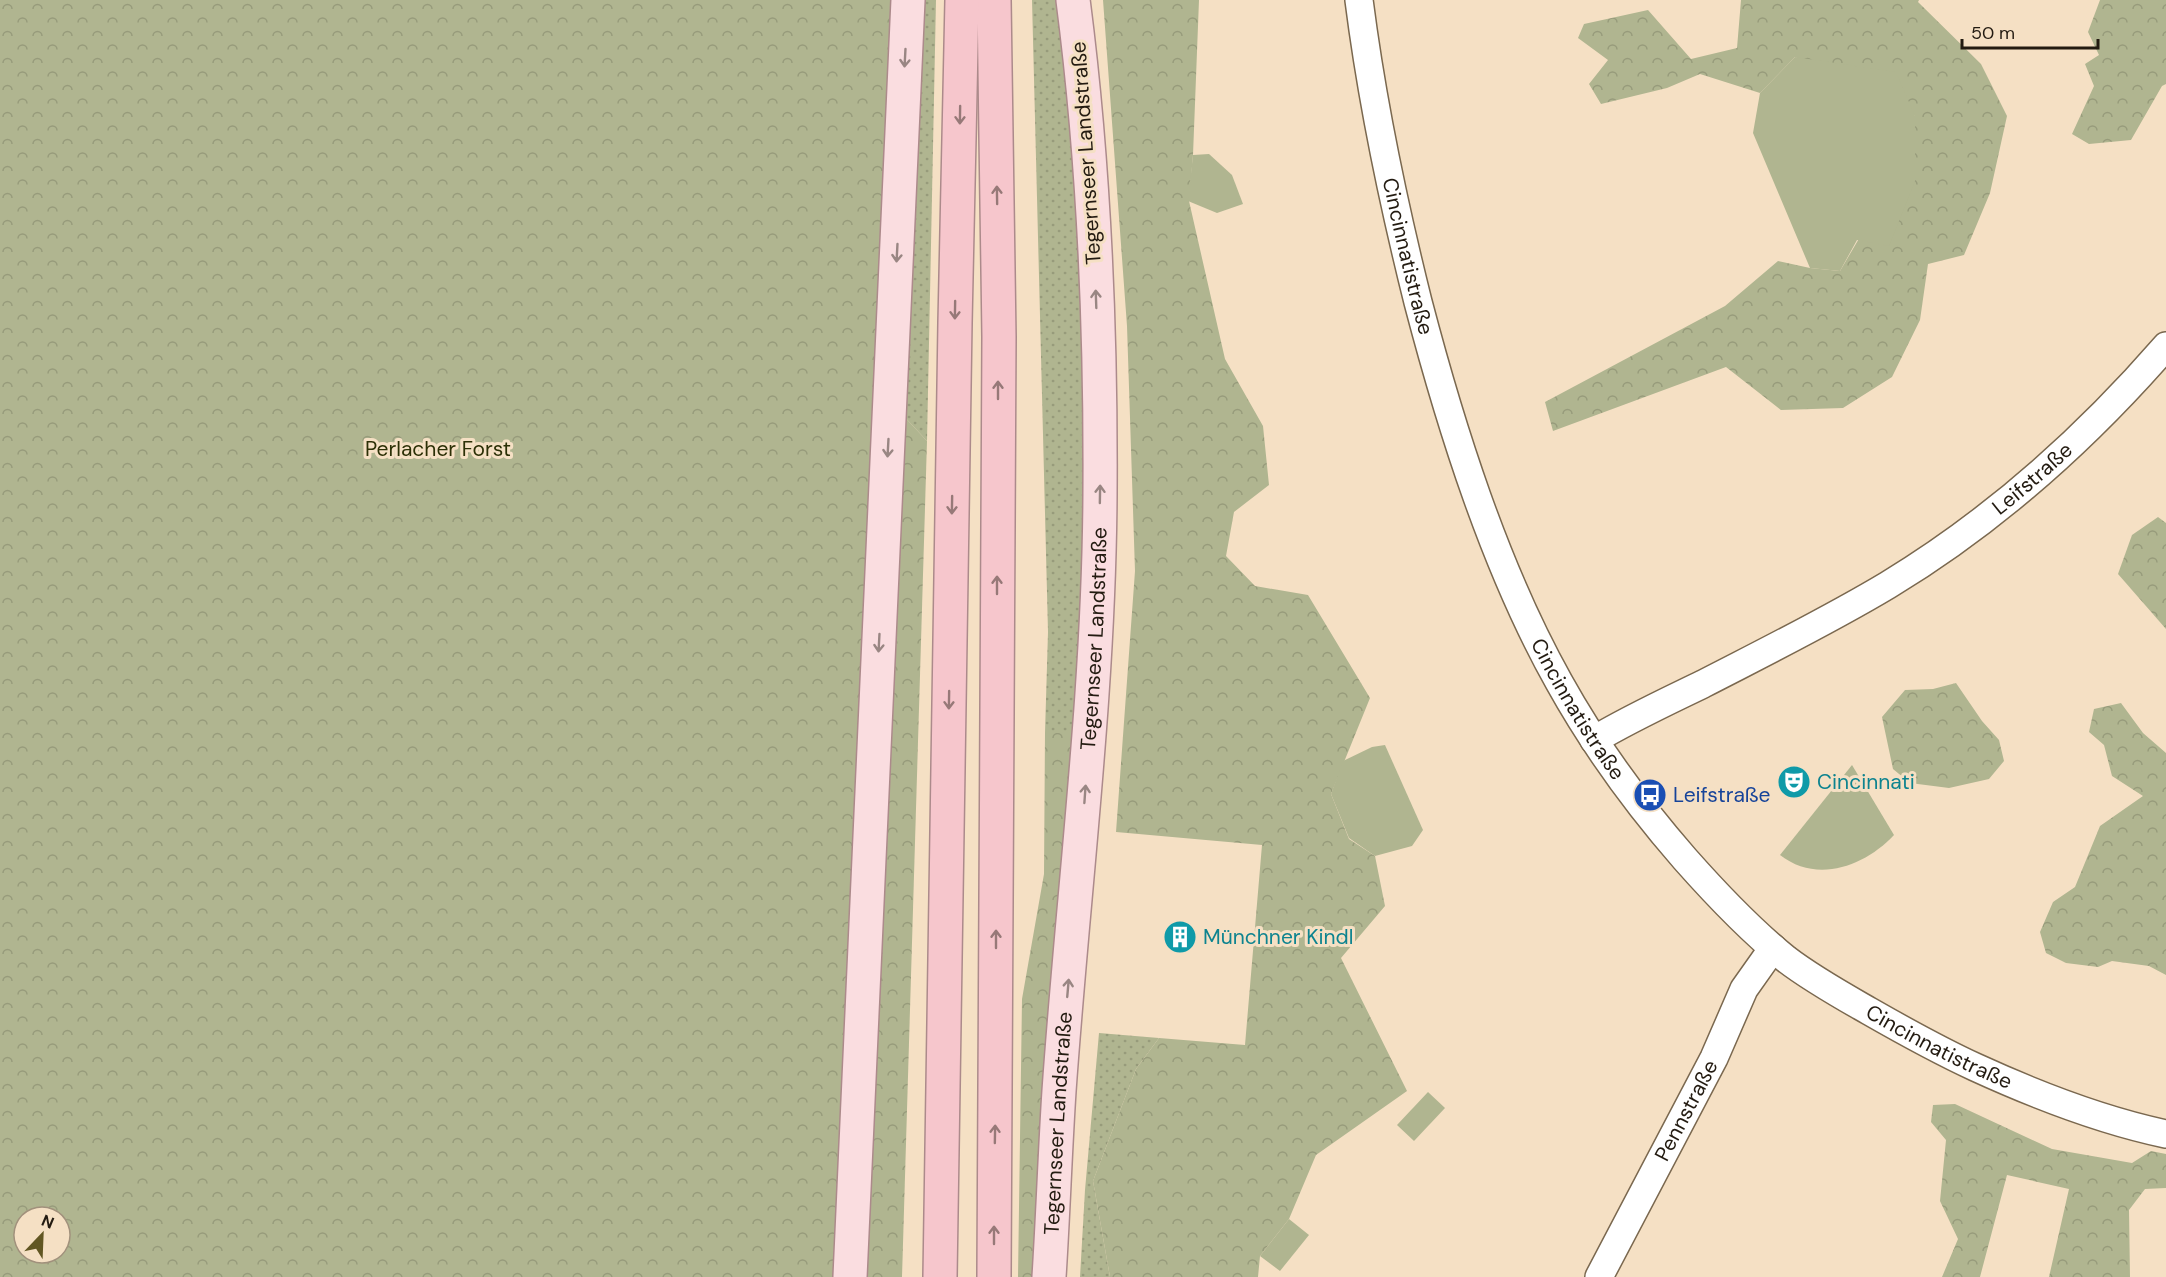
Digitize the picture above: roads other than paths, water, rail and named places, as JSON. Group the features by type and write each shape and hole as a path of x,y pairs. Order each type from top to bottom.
{"highway":[{"path":"940,1277 955,323 963,0"},
{"path":"994,0 999,337 994,1277"}],"main road":[{"path":"850,1277 908,0"},
{"name":"Tegernseer Landstraße","path":"1049,1277 1059,1090 1082,841 1100,496 1098,351 1089,164 1073,0"}],"street":[{"name":"Cincinnatistraße","path":"1359,0 1367,65 1396,215 1436,370 1489,528 1525,615 1558,680 1594,740 1665,837 1698,875 1773,948 1831,989 1933,1047 2032,1093 2132,1126 2166,1134"},
{"name":"Leifstraße","path":"1594,740 1636,716 1800,634 1888,585 1943,549 2000,507 2044,469 2091,426 2166,346"},
{"name":"Pennstraße","path":"1599,1277 1714,1058 1749,978 1773,948"}],"place":[{"name":"Cincinnati","path":"1794,782"},
{"name":"Leifstraße","path":"1650,795"},
{"name":"Münchner Kindl","path":"1180,937"}],"park label":[{"name":"Perlacher Forst","path":"438,449"}]}
